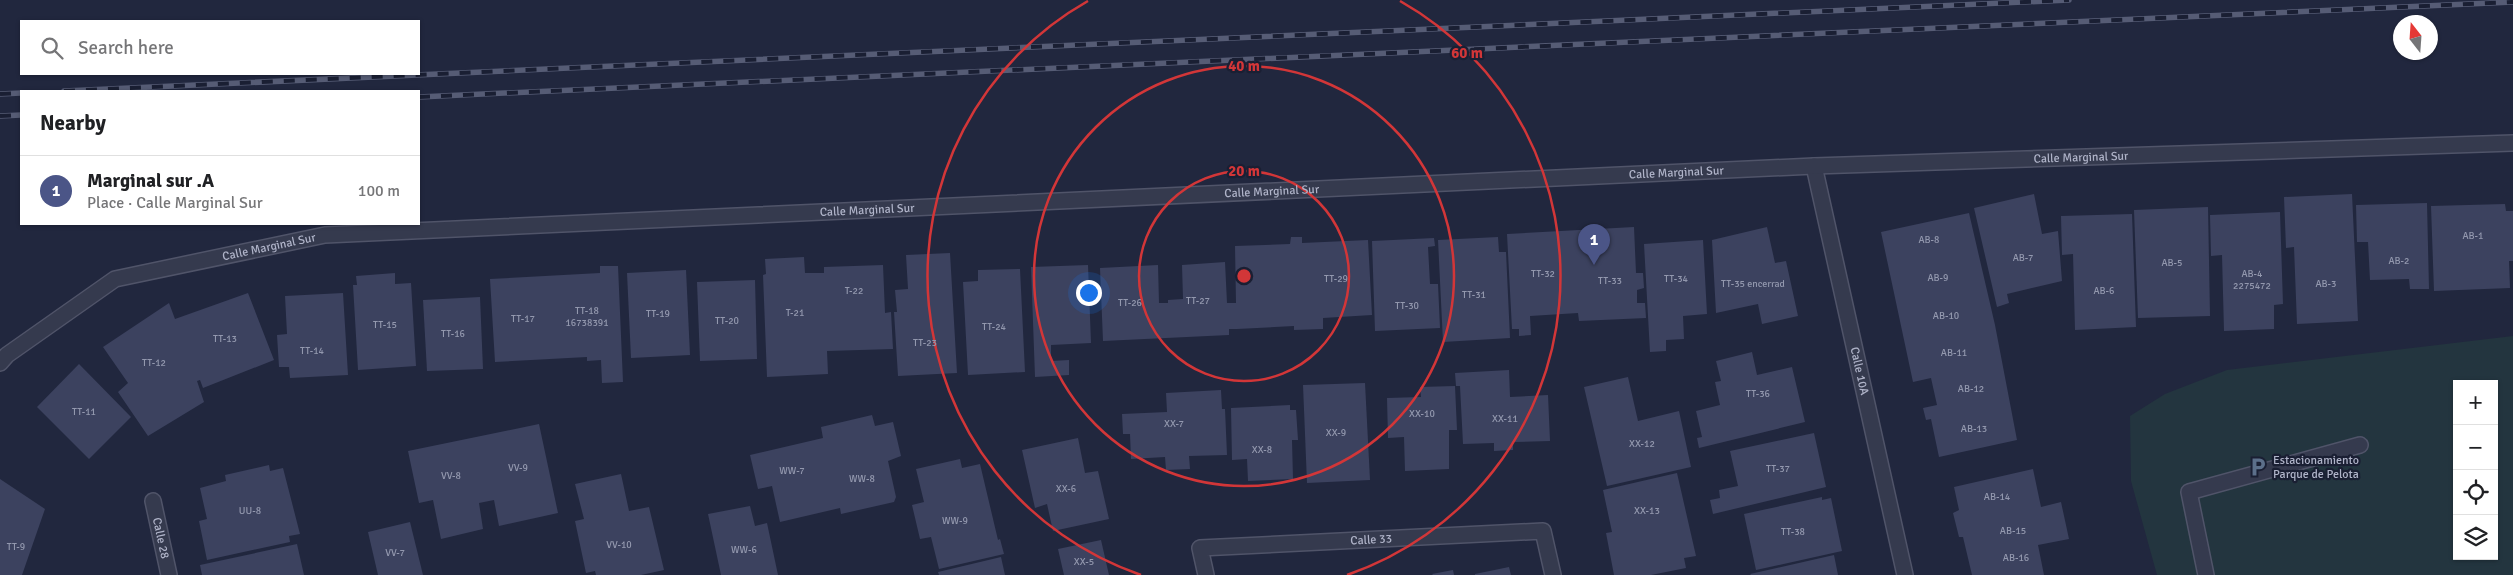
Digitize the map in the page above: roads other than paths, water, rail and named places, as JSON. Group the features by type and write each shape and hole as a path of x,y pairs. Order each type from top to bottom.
{"street":[{"name":"Calle Marginal Sur","path":"0,363 7,355 115,279 325,235 1814,166 2513,143"},
{"name":"Calle 10A","path":"1814,166 1905,575"},
{"path":"2206,575 2189,492 2360,444"},
{"name":"Calle 28","path":"153,501 169,575"},
{"name":"Calle 33","path":"1206,575 1200,548 1543,531 1553,575"}],"railway":[{"path":"420,75 2069,0"},
{"path":"420,97 2513,2"},
{"path":"86,90 417,75"},
{"path":"0,94 20,93"},
{"path":"0,116 20,115"}],"place":[{"name":"Marginal sur .A","path":"1594,265"},
{"name":"Estacionamiento Parque de Pelota","path":"2258,467"}]}
